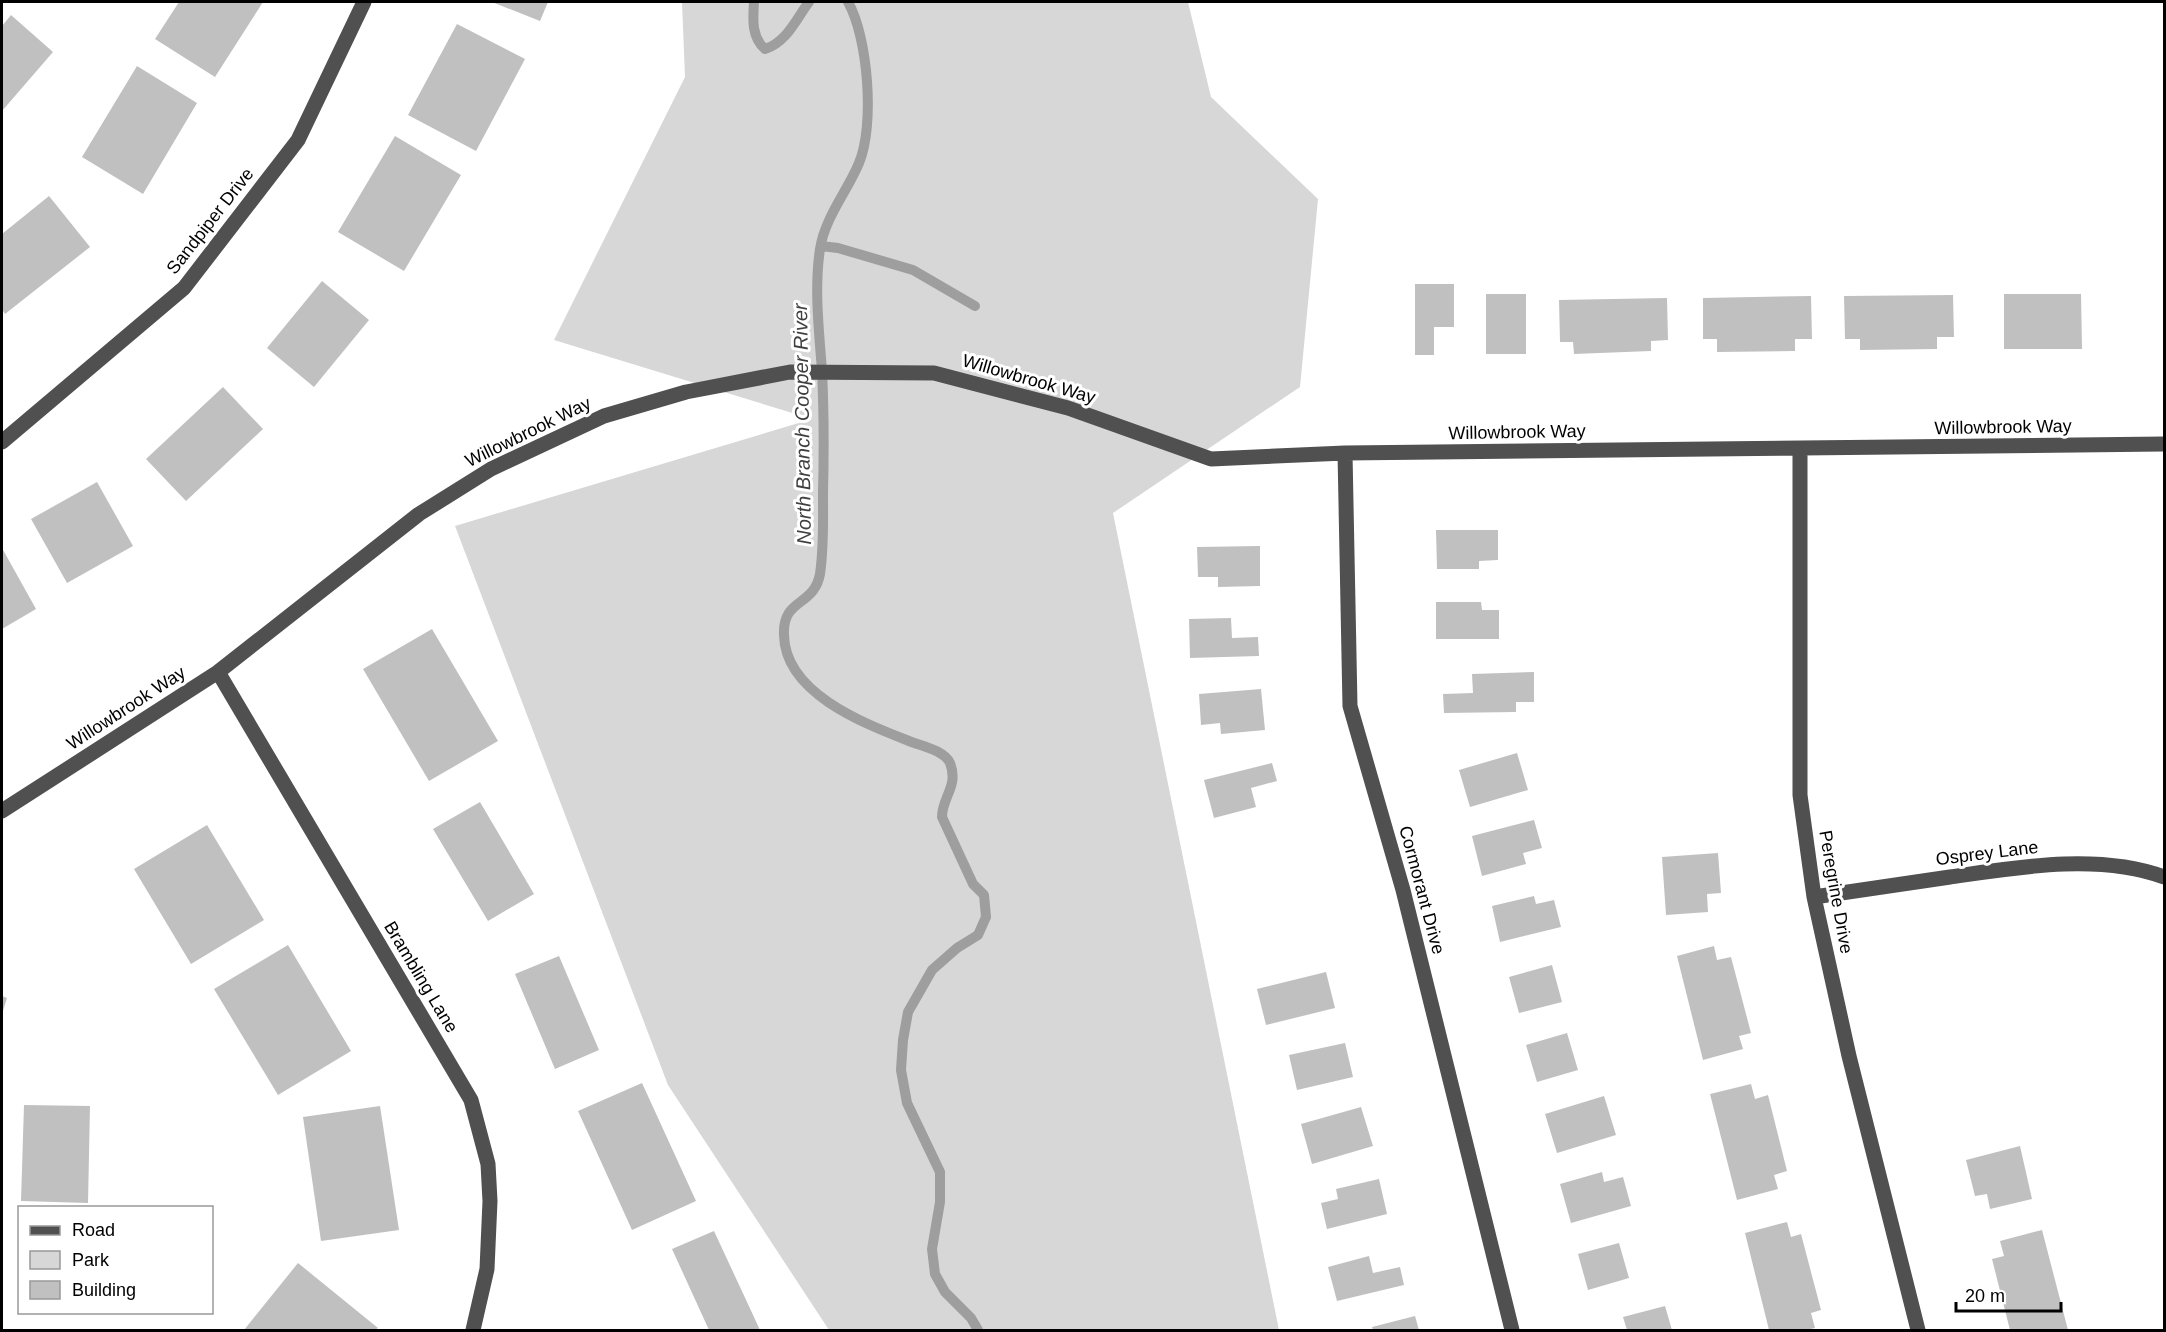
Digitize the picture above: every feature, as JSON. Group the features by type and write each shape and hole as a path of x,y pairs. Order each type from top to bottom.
{"street":[{"name":"Sandpiper Drive","path":"2,442 184,288 298,140 364,2"},
{"name":"Willowbrook Way","path":"2,812 218,672 419,514 491,469 604,416 686,392 790,372 934,373 1068,408 1211,459 1345,453 2164,444"},
{"name":"Peregrine Drive","path":"1800,449 1800,795 1814,897 1849,1056 1918,1330"},
{"name":"Cormorant Drive","path":"1345,453 1350,706 1403,890 1512,1330"},
{"name":"Brambling Lane","path":"218,672 471,1100 488,1164 490,1201 487,1269 473,1330"},
{"name":"Osprey Lane","path":"1814,897 2036,865 2096,865 2150,872 2164,877"}],"green space":[{"path":"682,2 1188,2 1211,97 1318,199 1300,387 1113,513 1279,1330 829,1330 668,1085 455,526 812,419 554,340 685,77"}],"building":[{"path":"179,2 263,2 215,77 155,39"},
{"path":"492,2 548,2 540,21"},
{"path":"11,15 53,52 2,111 2,26"},
{"path":"457,24 525,59 476,151 408,115"},
{"path":"137,66 197,103 143,194 82,157"},
{"path":"395,136 461,175 404,271 338,232"},
{"path":"49,196 90,247 5,314 2,309 2,234"},
{"path":"322,281 369,320 314,387 267,348"},
{"path":"1415,284 1454,284 1454,327 1434,327 1434,355 1415,355"},
{"path":"1486,294 1526,294 1526,354 1486,354"},
{"path":"2004,294 2081,294 2082,349 2004,349"},
{"path":"1953,295 1954,337 1937,337 1937,349 1860,350 1860,339 1845,339 1844,296"},
{"path":"1811,296 1812,339 1795,339 1795,351 1717,352 1717,339 1703,339 1703,298"},
{"path":"1667,298 1668,340 1651,341 1651,351 1574,354 1573,342 1560,342 1559,300"},
{"path":"223,387 263,429 186,501 146,459"},
{"path":"97,482 133,546 67,583 31,519"},
{"path":"1436,530 1498,530 1498,560 1479,561 1479,569 1437,569"},
{"path":"1260,546 1260,586 1218,587 1218,577 1198,577 1197,547"},
{"path":"2,548 36,609 2,629"},
{"path":"1436,602 1481,602 1482,610 1499,610 1499,639 1436,639"},
{"path":"1231,618 1232,638 1258,637 1259,656 1190,658 1189,619"},
{"path":"432,629 498,741 429,781 363,669"},
{"path":"1534,672 1534,702 1516,702 1516,712 1444,713 1443,694 1473,693 1472,674"},
{"path":"1261,689 1265,730 1221,734 1220,723 1201,725 1199,694"},
{"path":"1517,753 1528,790 1470,807 1459,770"},
{"path":"1272,763 1277,781 1251,788 1256,807 1214,818 1204,780"},
{"path":"480,802 534,894 488,921 433,829"},
{"path":"1534,820 1542,848 1523,853 1526,864 1482,876 1472,836"},
{"path":"207,825 264,920 191,964 134,869"},
{"path":"1718,853 1721,893 1707,894 1708,912 1666,915 1662,857"},
{"path":"1534,896 1536,904 1554,900 1561,927 1500,942 1492,906"},
{"path":"288,945 351,1051 278,1095 214,989"},
{"path":"1714,946 1717,960 1731,957 1751,1033 1739,1036 1743,1049 1703,1060 1677,956"},
{"path":"559,956 599,1050 555,1069 515,974"},
{"path":"1552,965 1562,1002 1519,1013 1509,977"},
{"path":"1326,972 1335,1008 1266,1025 1257,989"},
{"path":"2,996 7,998 2,1014"},
{"path":"1567,1033 1578,1070 1537,1082 1526,1045"},
{"path":"1345,1043 1353,1077 1297,1090 1289,1055"},
{"path":"642,1083 696,1201 632,1230 578,1111"},
{"path":"1751,1084 1755,1099 1768,1095 1787,1171 1774,1175 1778,1189 1737,1200 1710,1094"},
{"path":"1604,1096 1616,1135 1557,1153 1545,1114"},
{"path":"24,1105 90,1106 88,1203 21,1201"},
{"path":"380,1106 399,1230 321,1241 303,1117"},
{"path":"1361,1107 1373,1146 1312,1164 1301,1124"},
{"path":"2020,1146 2032,1199 1990,1209 1987,1194 1975,1196 1966,1160"},
{"path":"1602,1172 1604,1182 1623,1177 1631,1206 1571,1223 1560,1184"},
{"path":"1379,1179 1387,1214 1327,1229 1321,1203 1338,1199 1336,1189"},
{"path":"1787,1222 1791,1237 1801,1234 1821,1310 1811,1313 1815,1328 1806,1330 1769,1330 1745,1233"},
{"path":"2042,1230 2068,1330 2010,1330 1992,1259 2004,1256 2000,1241"},
{"path":"714,1231 760,1330 709,1330 672,1249"},
{"path":"1619,1243 1629,1278 1588,1290 1578,1254"},
{"path":"1369,1256 1373,1273 1400,1267 1404,1285 1337,1301 1328,1267"},
{"path":"298,1263 378,1328 375,1330 244,1330"},
{"path":"1665,1306 1672,1330 1627,1330 1623,1317"},
{"path":"1415,1316 1419,1330 1373,1330 1372,1327"}],"waterway":[{"name":"North Branch Cooper River","path":"754,2 755,33 765,49 773,46 785,36 809,2"},
{"name":"North Branch Cooper River","path":"848,2 855,17 864,58 867,81 867,127 859,163 831,215 820,249 817,294 823,417 821,564 817,585 788,614 784,635 788,655 797,674 830,703 870,725 938,752 950,763 953,778 942,817 973,884 984,895 986,917 978,935 957,948 932,970 908,1012 901,1070 907,1103 940,1172 940,1202 932,1249 935,1274 945,1292 971,1318 978,1330"},
{"path":"821,246 838,248 913,270 975,306"}]}
